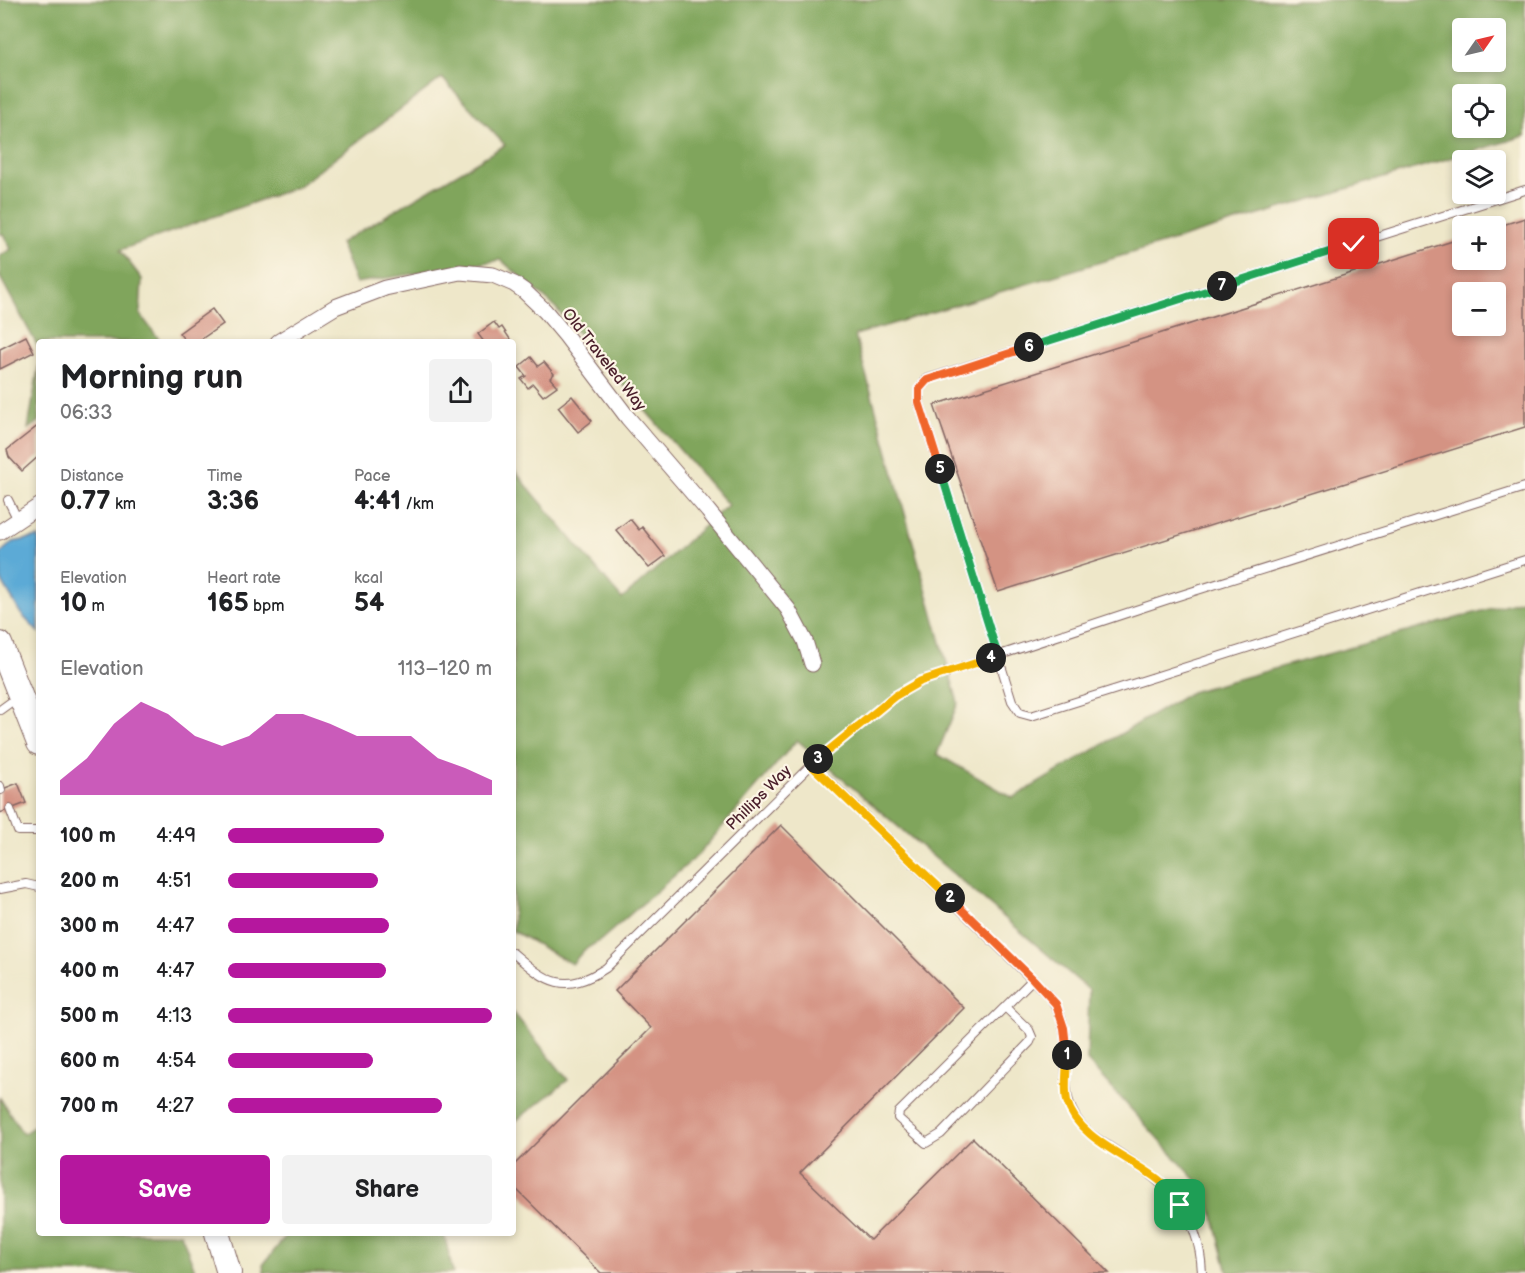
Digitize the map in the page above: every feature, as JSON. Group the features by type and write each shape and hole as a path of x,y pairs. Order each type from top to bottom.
{"main road":[{"path":"0,644 26,702 36,732"},
{"path":"218,1236 229,1273"}],"street":[{"name":"Old Traveled Way","path":"282,339 318,315 385,288 460,272 493,275 514,284 545,311 628,418 788,609 805,641 812,664"},
{"path":"0,532 36,508"}],"lane":[{"path":"1525,190 927,380 919,389 919,402 1012,701 1020,713 1031,716 1525,560"},
{"path":"811,765 895,696 921,681 1172,598 1525,487"},
{"path":"8,500 19,520"},
{"path":"0,711 26,702"},
{"name":"Phillips Way","path":"516,956 538,974 557,982 580,982 606,968 811,765 1033,979 1056,1004 1062,1020 1066,1043 1066,1092 1072,1113 1079,1125 1155,1178 1170,1192 1194,1230 1202,1273"},
{"path":"10,809 18,831 36,831"},
{"path":"0,889 26,884 36,886"},
{"path":"1005,1007 1029,1030 1032,1037 1030,1042 941,1134 926,1143 898,1118 899,1112 1033,979"}],"green space":[{"path":"0,0 1525,0 1525,136 1478,150 1452,150 1452,158 855,335 958,703 937,754 1013,798 1191,692 1525,599 1525,1273 1228,1273 1207,1192 1087,1061 1089,990 797,740 698,855 601,940 584,950 572,964 516,933 516,473 622,599 728,505 554,306 501,260 356,283 340,243 505,145 442,78 297,187 120,250 142,279 140,314 159,339 36,339 36,343 0,277 0,256 11,249 3,234 0,234"},
{"path":"36,381 36,423 28,429"},
{"path":"516,1016 568,1080 516,1121"},
{"path":"0,1098 23,1134 36,1125 36,1236 182,1236 196,1273 0,1273"},
{"path":"286,1236 445,1236 453,1273 264,1273 263,1265"}],"water":[{"path":"36,538 36,630 21,614 1,580 0,553 13,542"}],"building":[{"path":"1525,218 1525,427 998,592 934,405 1452,241 1452,270 1506,270 1506,224"},
{"path":"212,309 223,324 201,339 184,339 179,333"},
{"path":"494,322 499,329 502,327 510,339 482,339 478,334"},
{"path":"26,336 34,352 0,369 0,349"},
{"path":"531,357 538,366 544,362 554,374 550,378 557,386 543,396 533,384 528,388 521,379 526,376 519,367"},
{"path":"572,396 592,421 578,432 558,407"},
{"path":"36,427 36,459 22,471 9,457 7,450"},
{"path":"630,519 639,530 642,527 665,556 649,568 616,530"},
{"path":"18,783 26,803 0,813 0,790"},
{"path":"781,825 964,1008 800,1173 870,1240 973,1138 1109,1273 601,1273 516,1189 516,1163 651,1028 615,991"}],"route":[{"path":"1180,1205 1161,1182 1089,1133 1075,1120 1067,1100 1066,1043 1062,1020 1056,1004 1033,979 811,765 895,696 921,681 998,656 919,402 919,389 927,380 1354,244"}]}
